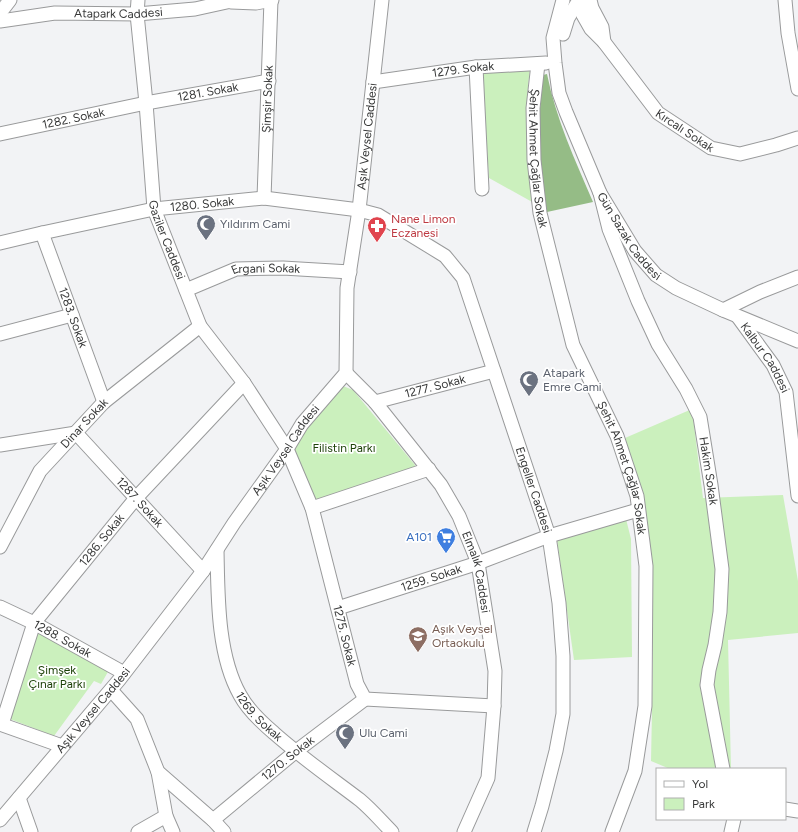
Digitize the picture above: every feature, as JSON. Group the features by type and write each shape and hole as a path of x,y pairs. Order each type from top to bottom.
{"street":[{"path":"0,13 10,0"},
{"name":"Gaziler Caddesi","path":"138,0 154,208 200,326 244,383 287,449"},
{"name":"Atapark Caddesi","path":"0,21 55,13 138,14 195,9 234,1 256,3 272,0"},
{"name":"Şimşir Sokak","path":"264,198 272,0"},
{"name":"Gün Sazak Caddesi","path":"562,0 553,38 559,93 600,193 635,251 656,275 676,288 738,317 798,341"},
{"path":"554,49 561,40 568,18 581,0"},
{"name":"Kırcalı Sokak","path":"581,0 583,15 591,29 604,42 658,113 711,148 740,154 798,138"},
{"name":"Kırcalı Sokak","path":"590,0 592,8 602,27 604,42"},
{"path":"785,0 788,33 798,89"},
{"name":"Aşık Veysel Caddesi","path":"0,820 111,690 203,571 234,523 287,449 302,424 346,373 347,288 360,210 383,1"},
{"name":"1279. Sokak","path":"373,82 476,67 555,63"},
{"name":"Şehit Ahmet Çağlar Sokak","path":"538,64 533,108 534,160 540,213 573,345 617,436 637,496 646,566 645,706 635,771 612,832"},
{"path":"476,67 482,189"},
{"name":"1281. Sokak","path":"146,102 269,81"},
{"name":"1282. Sokak","path":"0,134 146,102"},
{"name":"Hakim Sokak","path":"600,193 609,229 638,301 658,344 686,389 700,417 722,569 720,612 707,685 723,768"},
{"name":"1280. Sokak","path":"0,244 154,208 264,198 360,210"},
{"name":"Engeller Caddesi","path":"360,210 378,215 444,256 463,278 549,536 562,641 564,714 542,806 534,832"},
{"name":"1283. Sokak","path":"42,233 104,402"},
{"name":"Ergani Sokak","path":"186,290 236,269 283,268 350,272"},
{"path":"722,310 760,292 798,277"},
{"path":"0,334 72,315"},
{"name":"Kalbur Caddesi","path":"738,317 773,365 786,392 798,496"},
{"name":"Dinar Sokak","path":"0,547 40,471 104,402 200,326"},
{"name":"1277. Sokak","path":"375,402 494,371"},
{"name":"Elmalık Caddesi","path":"346,373 375,402 441,485 459,516 478,563 495,671 494,706 488,778 464,832"},
{"name":"1286. Sokak","path":"1,724 34,623 136,498 244,383"},
{"path":"0,445 76,433"},
{"name":"1287. Sokak","path":"76,433 203,571"},
{"name":"1275. Sokak","path":"287,449 312,508 357,684 365,699"},
{"path":"312,508 428,469"},
{"name":"1259. Sokak","path":"338,608 478,563 549,536 638,510"},
{"name":"1269. Sokak","path":"217,550 222,642 228,667 240,696 256,717 295,752 361,801 392,832"},
{"name":"1288. Sokak","path":"0,607 34,623 124,673"},
{"path":"111,690 137,719 158,772 166,816 172,832"},
{"path":"365,699 494,706"},
{"name":"1270. Sokak","path":"213,820 295,752 365,699"},
{"path":"1,724 62,746"},
{"path":"158,772 213,820 224,832"},
{"path":"19,798 31,832"},
{"path":"786,810 798,811"},
{"path":"138,832 166,816"},
{"path":"731,832 734,820"}],"green space":[{"path":"530,70 527,120 534,203 489,178 482,73"},
{"path":"547,74 555,107 593,202 547,212 542,184 538,130 543,75"},
{"name":"Filistin Parkı","path":"343,386 353,390 415,465 414,470 313,502 292,450 302,433"},
{"path":"692,409 703,498 783,495 798,581 798,633 728,640 731,768 668,768 651,761 653,660 652,580 643,496 625,438"},
{"path":"626,519 631,539 632,657 574,660 557,540"},
{"name":"Şimşek Çınar Parkı","path":"40,630 109,670 101,684 94,681 54,736 10,719 36,633"}],"place":[{"name":"Yıldırım Cami","path":"206,241"},
{"name":"Nane Limon Eczanesi","path":"377,243"},
{"name":"Atapark Emre Cami","path":"529,397"},
{"name":"A101","path":"446,554"},
{"name":"Aşık Veysel Ortaokulu","path":"418,653"},
{"name":"Ulu Cami","path":"345,750"}]}
